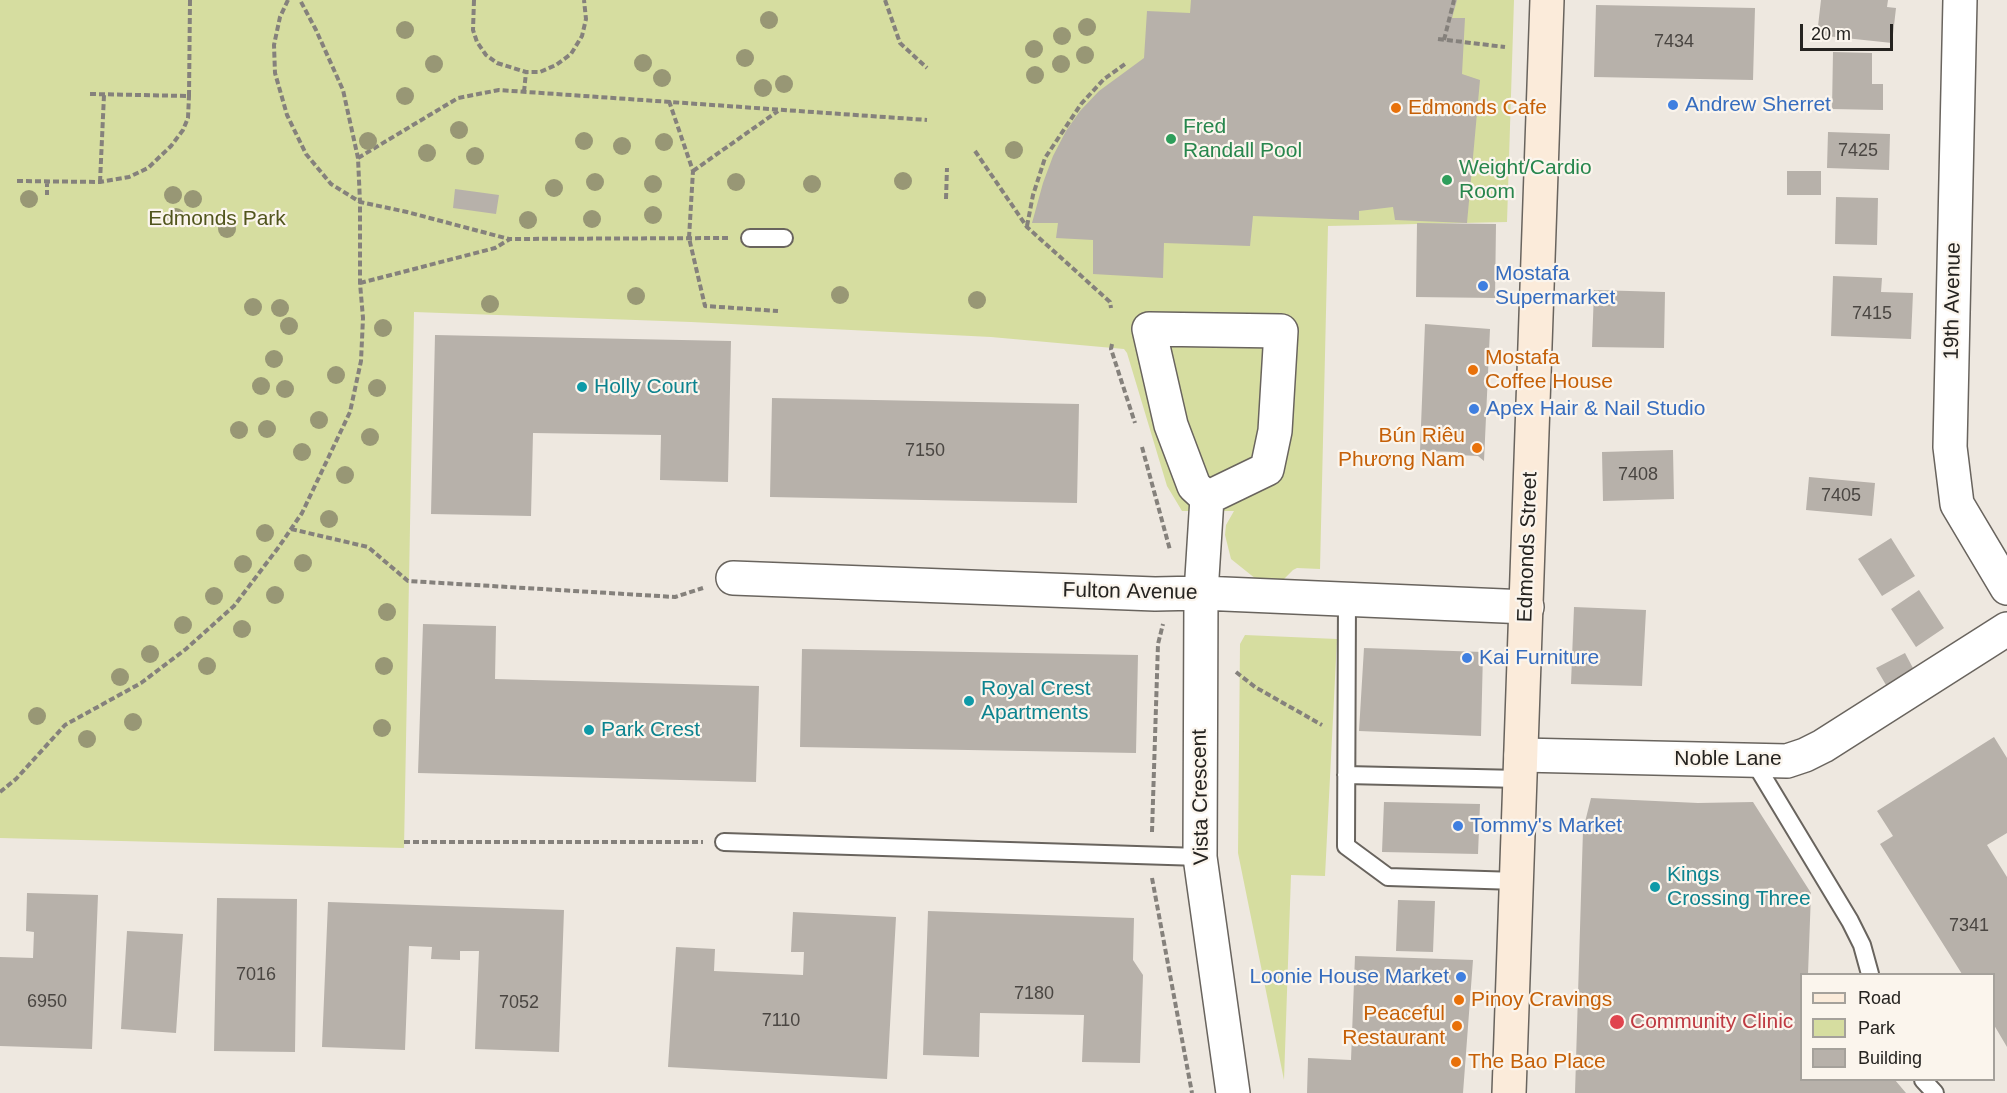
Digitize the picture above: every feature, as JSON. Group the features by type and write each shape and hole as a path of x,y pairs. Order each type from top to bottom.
{"street":[{"name":"Edmonds Street","path":"1509,1093 1547,0"},
{"name":"19th Avenue","path":"1960,0 1950,447 1957,504 2007,588"},
{"path":"1149,329 1281,331 1275,431 1267,469 1207,498 1194,486 1171,425 1149,329"},
{"name":"Vista Crescent","path":"1207,498 1201,593 1200,857 1233,1093"},
{"name":"Fulton Avenue","path":"733,578 1155,594 1201,593 1527,607"},
{"name":"Noble Lane","path":"1521,767 1787,761 1823,746 2007,629"}],"lane":[{"path":"750,238 784,238"},
{"path":"1347,599 1346,846 1388,877 1517,881"},
{"path":"1753,760 1850,921 1862,945 1869,973"},
{"path":"1346,776 1521,767"},
{"path":"724,842 1200,857"},
{"path":"1924,1081 1935,1093"}],"path":[{"path":"17,181 100,182 129,177 148,168 171,146 188,118 190,0"},
{"path":"288,0 280,17 274,45 275,73 287,115 306,154 331,184 360,202 407,212 510,240 750,238"},
{"path":"0,792 16,779 65,725 141,683 186,649 226,613 253,581 302,513 350,412 360,361 363,318 360,284 358,158 343,90 300,0"},
{"path":"474,0 473,30 477,42 497,63 526,72 540,72 556,65 571,54 582,36 586,19 584,0"},
{"path":"885,0 900,43 927,68"},
{"path":"1444,40 1454,0"},
{"path":"1438,39 1505,47"},
{"path":"1027,227 1033,195 1046,158 1081,104 1104,79 1125,64"},
{"path":"524,92 526,72"},
{"path":"358,158 458,98 499,90 927,120"},
{"path":"90,94 189,96"},
{"path":"100,182 104,95"},
{"path":"669,101 693,171 689,238 705,306 778,312"},
{"path":"693,171 780,110"},
{"path":"975,151 1027,227 1110,302 1111,308"},
{"path":"946,199 947,168"},
{"path":"46,182 47,195"},
{"path":"360,284 495,248 510,240"},
{"path":"1112,344 1111,349 1137,431"},
{"path":"1140,441 1168,547 1174,555"},
{"path":"291,530 368,547 408,581 675,597 733,578"},
{"path":"1236,672 1255,687 1312,718 1347,742"},
{"path":"405,842 724,842"}],"green space":[{"name":"Edmonds Park","path":"0,0 1514,0 1507,222 1328,226 1320,569 1297,568 1283,580 1256,579 1231,559 1225,535 1226,525 1234,511 1182,511 1167,486 1124,349 991,337 691,322 414,312 404,848 0,838"},
{"path":"1245,635 1337,639 1325,876 1291,875 1284,1080 1238,853 1240,644"}],"building":[{"path":"1191,0 1457,0 1452,18 1465,18 1462,74 1480,80 1467,223 1395,220 1393,207 1359,211 1359,220 1253,216 1250,246 1164,243 1163,278 1093,274 1093,240 1056,238 1058,223 1032,223 1043,183 1053,156 1080,111 1099,91 1144,58 1147,11 1190,13"},
{"path":"1821,0 1888,0 1887,7 1896,8 1892,43 1817,35"},
{"path":"1596,5 1755,8 1753,80 1594,77"},
{"path":"1833,52 1872,53 1872,84 1883,84 1883,110 1832,109"},
{"path":"1828,132 1890,134 1889,170 1827,168"},
{"path":"1787,171 1821,171 1821,195 1787,195"},
{"path":"455,189 499,195 496,214 453,208"},
{"path":"1836,197 1878,198 1877,245 1835,244"},
{"path":"1417,223 1496,224 1495,298 1416,297"},
{"path":"1833,276 1882,278 1881,292 1913,293 1911,339 1831,336"},
{"path":"1594,290 1665,292 1664,348 1592,347"},
{"path":"1425,324 1490,329 1484,461 1478,456 1458,455 1458,452 1420,451"},
{"name":"Holly Court","path":"435,335 731,341 728,482 660,480 661,435 533,433 531,516 431,514"},
{"path":"772,398 1079,404 1077,503 770,497"},
{"path":"1673,450 1674,499 1603,501 1602,452"},
{"path":"1809,477 1875,483 1872,516 1806,510"},
{"path":"1891,538 1915,576 1882,596 1858,559"},
{"path":"1919,590 1944,628 1916,647 1891,609"},
{"path":"1574,607 1646,610 1642,686 1571,684"},
{"name":"Park Crest","path":"423,624 496,626 495,679 759,686 756,782 418,773"},
{"path":"1364,648 1483,652 1481,736 1359,731"},
{"name":"Royal Crest Apartments","path":"802,649 1138,655 1136,753 800,747"},
{"path":"1905,653 1914,670 1886,685 1876,668"},
{"path":"1994,737 2007,758 2007,833 1987,845 2007,877 2007,1047 1995,1027 1995,973 1961,973 1880,844 1893,836 1877,811"},
{"path":"1591,798 1698,803 1753,802 1811,893 1808,973 1800,973 1800,1081 1896,1081 1906,1093 1575,1093 1583,830"},
{"path":"1384,802 1480,804 1478,854 1382,852"},
{"path":"27,893 98,895 92,1049 0,1046 0,957 33,958 34,932 26,931"},
{"path":"217,898 297,899 295,1052 214,1051"},
{"path":"1398,900 1435,901 1433,952 1396,951"},
{"path":"328,902 564,910 559,1052 475,1049 479,951 460,951 460,960 431,959 432,947 409,946 405,1050 322,1047"},
{"path":"928,911 1134,918 1133,960 1143,975 1140,1063 1082,1062 1084,1015 980,1013 979,1057 923,1055"},
{"path":"793,912 896,917 887,1079 668,1067 676,947 715,949 714,971 803,975 804,952 791,952"},
{"path":"127,931 183,934 176,1033 121,1029"},
{"path":"1355,956 1473,960 1463,1093 1307,1093 1308,1058 1351,1060"}],"place":[{"name":"Andrew Sherret","path":"1673,105"},
{"name":"Edmonds Cafe","path":"1396,108"},
{"name":"Fred Randall Pool","path":"1171,139"},
{"name":"Weight/Cardio Room","path":"1447,180"},
{"name":"Mostafa Supermarket","path":"1483,286"},
{"name":"Mostafa Coffee House","path":"1473,370"},
{"name":"Holly Court","path":"582,387"},
{"name":"Apex Hair & Nail Studio","path":"1474,409"},
{"name":"Bún Riêu Phương Nam","path":"1477,448"},
{"name":"Kai Furniture","path":"1467,658"},
{"name":"Royal Crest Apartments","path":"969,701"},
{"name":"Park Crest","path":"589,730"},
{"name":"Tommy's Market","path":"1458,826"},
{"name":"Kings Crossing Three","path":"1655,887"},
{"name":"Loonie House Market","path":"1461,977"},
{"name":"Pinoy Cravings","path":"1459,1000"},
{"name":"Community Clinic","path":"1617,1022"},
{"name":"Peaceful Restaurant","path":"1457,1026"},
{"name":"The Bao Place","path":"1456,1062"}]}
